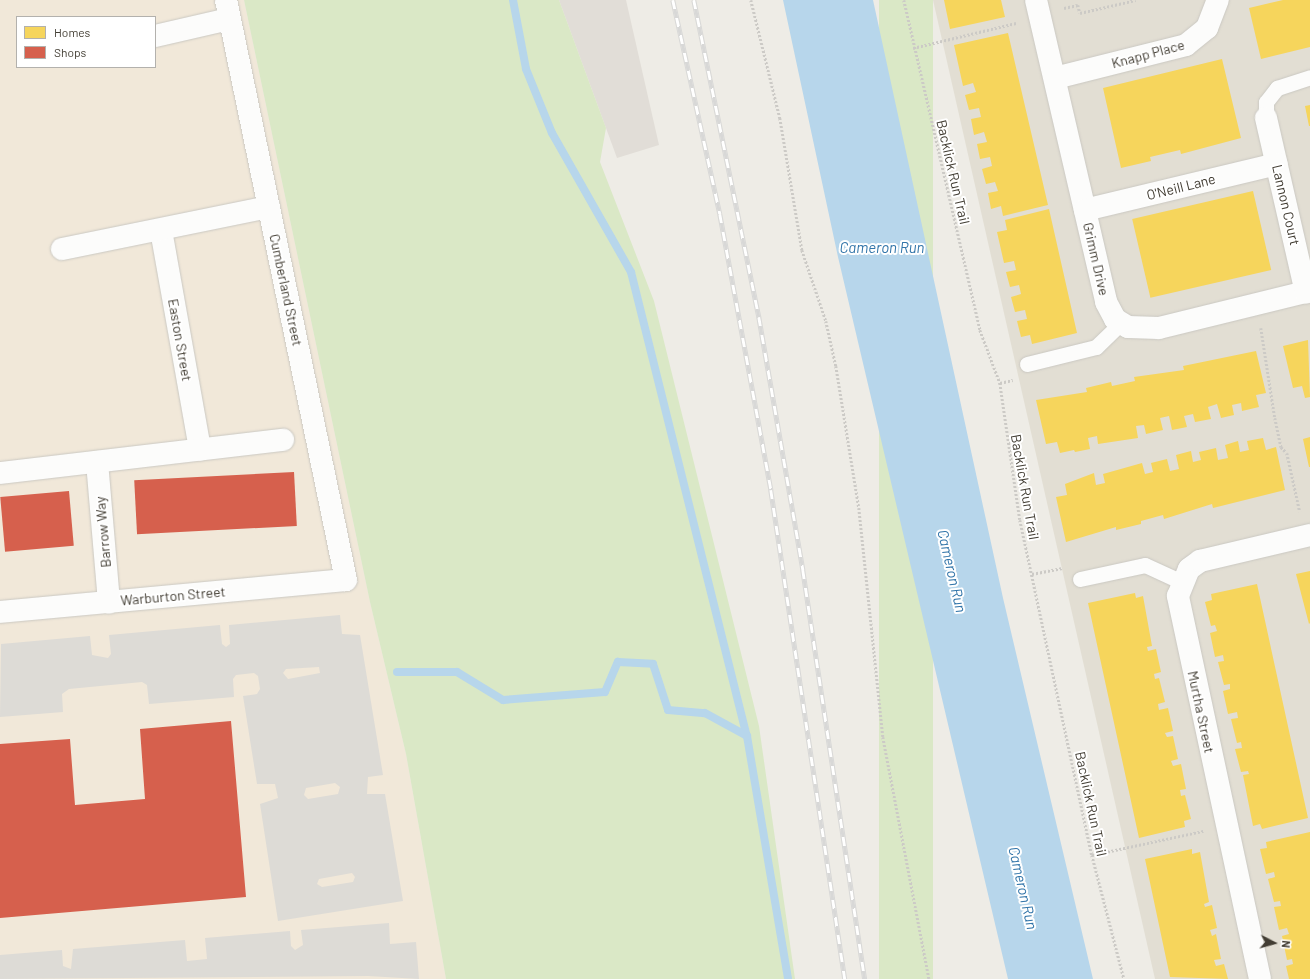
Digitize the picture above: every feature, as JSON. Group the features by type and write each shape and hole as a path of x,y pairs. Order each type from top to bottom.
{"street":[{"name":"Knapp Place","path":"1055,78 1191,42 1207,28 1218,0"},
{"path":"156,36 228,10"},
{"name":"Cumberland Street","path":"228,10 346,580"},
{"name":"Grimm Drive","path":"1039,10 1108,309 1121,323"},
{"name":"Lannon Court","path":"1266,118 1308,292"},
{"name":"O'Neill Lane","path":"1085,210 1277,164"},
{"path":"62,250 269,207"},
{"name":"Easton Street","path":"161,230 200,450"},
{"path":"1121,323 1136,328 1159,328 1308,292"},
{"path":"1,467 97,462 283,440"},
{"name":"Barrow Way","path":"97,462 109,602"},
{"path":"1182,582 1200,561 1308,535"},
{"name":"Warburton Street","path":"0,612 346,580"},
{"name":"Murtha Street","path":"1182,582 1178,611 1260,979"}],"lane":[{"path":"1266,118 1266,102 1274,91 1310,77"},
{"path":"1027,364 1096,347 1121,323"},
{"path":"1080,579 1145,565 1182,582"}],"path":[{"path":"751,0 780,118 802,250 824,314 836,366 859,508 883,737 929,979"},
{"name":"Backlick Run Trail","path":"904,0 913,48 980,330 1000,383 1006,447 1032,574 1092,855 1124,979"},
{"path":"913,48 1039,10 1078,5 1080,13 1136,0"},
{"path":"1256,304 1281,447 1287,453 1308,535"},
{"path":"1032,574 1068,566"},
{"path":"1092,855 1226,826"}],"shaded area":[{"path":"0,0 244,0 370,602 406,754 446,979 0,979"},
{"path":"559,0 626,0 659,145 617,158"},
{"path":"933,0 1310,0 1310,979 1155,979"},
{"path":"340,615 342,634 360,635 383,775 368,777 367,794 385,794 403,901 278,921 260,804 278,798 275,784 257,784 243,696 257,694 260,689 258,676 254,673 236,675 233,679 234,697 149,704 147,685 142,682 69,689 62,694 63,712 0,717 1,644 90,636 92,655 108,658 111,654 109,635 220,625 222,644 226,647 230,644 229,625","holes":["319,667 320,673 288,679 283,673 286,669","335,783 340,787 338,794 308,799 304,795 306,788","352,873 355,877 353,882 322,887 317,884 319,879"]},
{"path":"389,923 390,944 416,942 419,979 368,976 0,979 0,955 62,950 63,966 71,969 73,949 185,940 187,961 207,959 205,938 290,931 291,946 295,950 303,945 301,930"}],"green space":[{"path":"244,0 559,0 606,128 600,162 654,301 759,726 795,979 446,979 406,754 370,602"},
{"path":"879,0 933,0 933,979 879,979"}],"water":[{"name":"Cameron Run","path":"783,0 873,0 1003,598 1093,979 1008,979 838,257"}],"building: Homes":[{"path":"944,0 1001,0 1005,17 950,29"},
{"path":"1283,0 1310,0 1310,47 1261,59 1249,8"},
{"path":"1008,33 1048,205 1003,216 1001,206 991,209 988,193 998,191 995,182 986,184 982,169 992,166 990,157 980,159 977,144 987,142 984,132 974,135 971,119 981,117 979,108 969,110 965,95 976,92 973,83 963,86 954,45"},
{"path":"1222,59 1241,138 1181,154 1180,150 1150,157 1151,161 1121,168 1103,88"},
{"path":"1310,105 1310,126 1309,126 1305,106"},
{"path":"1253,191 1271,270 1150,298 1132,219"},
{"path":"1049,209 1077,333 1032,344 1030,335 1021,337 1017,321 1027,319 1025,310 1015,312 1011,297 1021,294 1019,285 1010,287 1006,272 1016,270 1014,261 1004,263 997,232 1007,230 1005,220"},
{"path":"1308,340 1310,397 1305,398 1302,386 1293,388 1283,346"},
{"path":"1256,351 1266,393 1256,395 1259,407 1242,411 1241,403 1232,405 1234,415 1221,418 1217,404 1208,407 1211,419 1195,422 1193,414 1184,416 1187,427 1172,430 1169,416 1160,418 1163,430 1146,434 1144,425 1136,426 1138,438 1098,444 1097,436 1088,438 1090,449 1075,452 1074,450 1060,453 1057,442 1046,444 1036,400 1087,392 1086,388 1111,382 1112,386 1135,381 1134,377 1184,370 1183,366"},
{"path":"1310,437 1310,467 1309,467 1303,439"},
{"path":"1263,438 1266,450 1276,447 1285,490 1213,508 1212,504 1164,519 1163,515 1141,521 1141,524 1116,530 1116,527 1066,542 1056,497 1067,495 1065,484 1094,473 1096,485 1105,483 1103,474 1142,463 1145,474 1153,472 1151,463 1167,459 1170,471 1179,469 1176,455 1191,451 1193,462 1201,460 1199,452 1216,448 1218,460 1228,458 1225,445 1238,441 1240,452 1249,450 1247,441"},
{"path":"1310,571 1310,623 1309,624 1296,574"},
{"path":"1257,584 1308,818 1262,829 1260,824 1253,826 1243,775 1249,774 1248,771 1241,772 1235,749 1242,748 1241,742 1237,743 1231,719 1238,718 1237,712 1228,714 1223,691 1230,689 1230,684 1224,685 1218,662 1224,661 1223,655 1215,657 1210,633 1217,631 1215,625 1211,626 1205,602 1212,600 1211,594"},
{"path":"1135,593 1136,598 1143,596 1152,646 1147,647 1148,651 1156,649 1161,672 1154,674 1155,679 1159,678 1165,702 1158,704 1159,710 1168,708 1173,731 1165,733 1167,737 1173,736 1178,759 1171,761 1173,766 1181,764 1186,789 1180,790 1181,796 1185,795 1191,819 1184,821 1185,827 1139,838 1088,603"},
{"path":"1310,832 1310,979 1289,979 1286,966 1293,964 1292,959 1287,960 1282,936 1289,934 1287,928 1279,930 1274,907 1281,906 1280,901 1274,902 1268,879 1275,877 1274,872 1266,874 1260,849 1267,848 1266,842"},
{"path":"1192,849 1192,854 1200,852 1209,902 1204,904 1205,907 1212,905 1217,928 1210,930 1212,936 1216,934 1221,959 1214,960 1216,966 1224,964 1228,979 1170,977 1145,859"}],"building: Shops":[{"path":"294,472 297,526 137,534 134,480"},
{"path":"69,491 74,546 5,552 0,497"},
{"path":"231,721 246,897 0,918 0,744 70,739 75,805 145,799 140,729"}],"waterway":[{"path":"513,0 526,69 552,133 631,272 747,736 788,979"},
{"path":"397,672 457,672 503,700 605,692 618,662 653,664 668,710 705,713 747,736"}],"railway":[{"path":"673,0 720,214 771,490 845,979"},
{"path":"694,0 759,317 803,570 865,979"}]}
